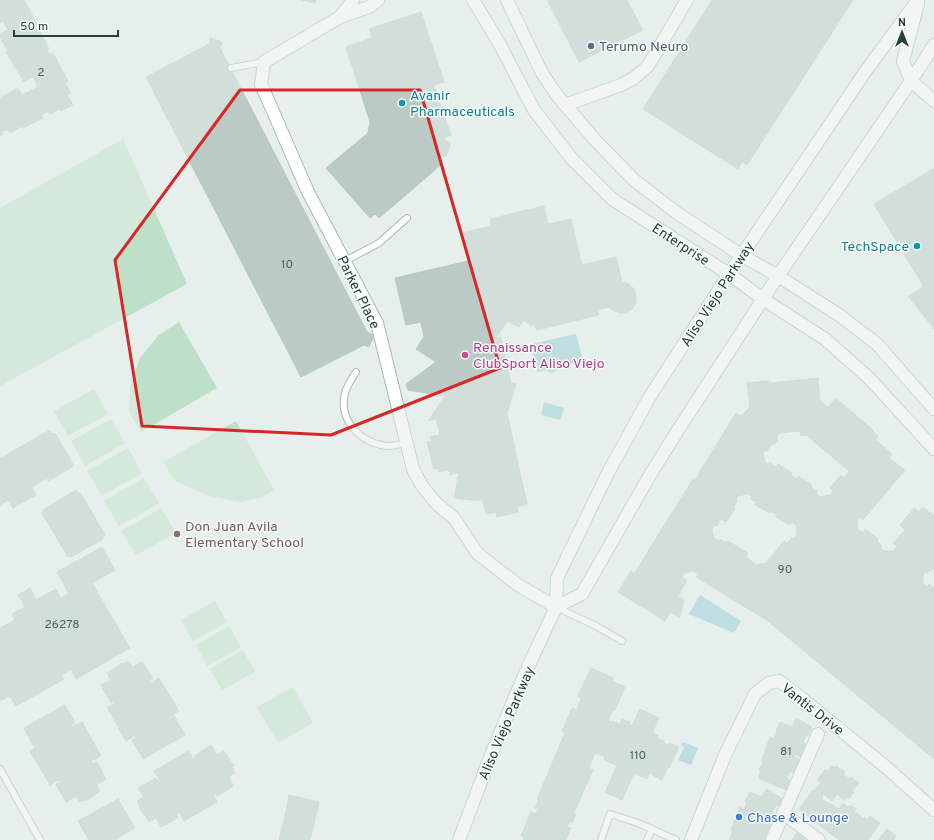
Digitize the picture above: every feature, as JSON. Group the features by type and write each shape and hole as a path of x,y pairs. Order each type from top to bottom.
{"main road":[{"path":"340,17 352,0"},
{"path":"264,62 340,17 369,7 378,0"},
{"name":"Enterprise","path":"473,0 499,43 534,110 572,159 612,199 729,274 763,299 825,339 869,378 934,449"},
{"name":"Enterprise","path":"507,0 542,73 565,105 595,140 634,180 677,213 741,255 778,276 839,315 877,344 934,409"},
{"path":"565,105 621,85 634,78 646,67 654,56 687,0"},
{"path":"918,0 903,61 911,82 934,101"},
{"name":"Aliso Viejo Parkway","path":"459,840 519,686 556,607 557,578 608,473 649,398 741,255 865,72 918,0"},
{"path":"556,607 582,594 650,475 778,276 911,82 934,45"},
{"name":"Parker Place","path":"264,62 261,84 308,192 377,324 413,469 422,486 437,504 454,518 477,553 518,585 556,607"},
{"name":"Vantis Drive","path":"691,840 725,755 756,694 769,683 779,682 789,688 887,768 934,810"},
{"path":"772,840 818,734"},
{"path":"783,813 819,840"}],"lane":[{"path":"231,68 264,62"},
{"path":"345,261 379,243 407,218"},
{"path":"356,372 345,393 345,413 350,425 359,435 374,443 390,446 407,443"},
{"path":"556,607 622,640"},
{"path":"0,769 40,840"},
{"path":"601,840 610,814 638,823 676,840"},
{"path":"647,840 652,829"}],"highlighted area":[{"path":"240,90 420,90 500,368 331,435 142,426 115,260"}],"green space":[{"path":"123,139 187,284 0,386 0,208"},
{"path":"179,322 217,388 141,432 129,412 130,387 140,358 159,335"},
{"path":"94,389 108,414 68,436 54,411"},
{"path":"111,419 125,443 85,466 71,441"},
{"path":"236,421 274,490 260,498 240,502 209,496 175,481 163,462"},
{"path":"128,448 142,473 102,496 87,471"},
{"path":"144,478 159,503 119,526 104,501"},
{"path":"161,508 176,533 136,555 121,531"},
{"path":"215,601 227,622 193,641 181,620"},
{"path":"229,626 241,647 207,666 196,645"},
{"path":"243,650 255,672 222,690 210,669"},
{"path":"293,687 313,723 278,743 257,707"}],"water":[{"path":"576,334 583,361 558,367 555,372 551,373 546,370 537,372 531,344"},
{"path":"544,402 564,408 560,420 541,415"},
{"path":"700,595 741,621 734,633 689,614"},
{"path":"683,742 698,748 691,765 678,760 684,747 681,745"}],"building":[{"path":"0,0 24,0 38,26 35,27 38,32 40,31 49,49 47,50 50,55 53,53 68,81 65,83 71,93 67,95 73,105 61,111 59,109 50,114 48,111 41,115 43,118 23,128 22,126 10,133 8,129 2,132 3,134 0,136 0,98 18,88 22,95 38,87 33,77 24,82 6,52 8,51 0,37 0,34 8,30 3,21 0,23"},
{"path":"301,0 316,0 315,3"},
{"name":"Terumo Neuro","path":"547,0 627,0 643,30 579,62"},
{"path":"712,0 853,0 747,165 742,162 738,169 643,109"},
{"name":"Avanir Pharmaceuticals","path":"421,12 444,82 434,85 451,135 444,137 446,141 451,143 446,156 442,155 439,158 443,163 379,218 375,214 370,218 326,168 368,133 370,122 346,47 372,38 369,29"},
{"path":"210,38 222,42 220,48 367,332 374,335 369,347 364,345 301,377 146,77 209,44"},
{"name":"TechSpace","path":"933,169 934,329 908,296 924,287 874,204"},
{"name":"Renaissance ClubSport Aliso Viejo","path":"544,206 548,224 571,219 582,265 616,257 622,282 629,284 634,289 636,302 633,308 627,312 621,313 608,307 598,310 599,315 537,330 535,324 531,326 524,320 519,327 507,321 496,338 501,337 511,383 516,384 507,413 527,504 517,507 518,512 497,517 496,512 486,514 482,498 479,501 454,498 459,472 450,475 449,470 439,472 438,468 434,469 427,442 431,441 430,437 440,435 436,419 428,421 445,396 408,390 406,384 436,362 416,349 424,337 421,322 406,325 395,278 468,261 462,233 491,226 490,219"},
{"path":"818,378 820,401 828,407 836,398 874,431 873,432 878,436 875,439 892,454 889,458 905,470 863,520 860,517 857,521 858,529 863,533 865,529 878,539 877,541 882,546 880,548 885,551 893,551 897,546 893,543 905,530 900,525 914,508 919,512 923,507 934,516 934,568 927,573 925,572 923,575 923,583 927,586 929,584 934,588 934,759 768,621 696,577 698,574 693,571 684,573 682,577 687,580 678,596 684,600 680,617 670,612 665,621 618,592 631,571 634,574 693,479 695,481 736,413 741,416 750,407 747,383 769,381 769,383","holes":["800,431 801,436 806,435 849,471 844,478 841,475 830,488 833,491 830,495 820,497 816,494 817,491 811,487 812,485 798,476 797,479 791,475 792,473 778,464 777,467 770,463 769,465 765,462 763,453 765,450 766,452 772,444 774,445 778,439 776,437 780,433","747,494 752,496 750,499 757,502 755,505 770,513 771,511 777,515 776,517 789,525 792,522 796,525 797,534 787,543 784,541 766,563 756,565 746,557 748,553 728,541 727,543 720,539 719,541 714,538 712,530 715,525 717,526 721,519 726,522 735,509 733,508 738,496"]},
{"path":"50,430 52,434 55,433 74,466 48,481 47,478 32,487 36,495 13,508 8,500 0,505 0,457 1,458"},
{"path":"76,490 78,493 80,492 105,535 102,537 103,539 71,557 68,557 42,513 44,512 43,510"},
{"path":"102,547 115,570 92,583 130,648 76,679 71,669 61,675 64,679 16,706 10,696 0,701 0,628 15,620 12,614 25,607 18,595 30,588 36,600 56,589 61,598 69,594 57,572"},
{"path":"129,661 132,667 142,662 153,679 149,681 150,683 159,678 179,711 169,717 170,719 174,716 185,735 143,759 132,740 136,738 135,736 126,741 107,707 115,703 114,701 111,703 101,685 111,680 107,673 122,663 123,664"},
{"path":"591,668 613,678 612,681 625,687 615,710 613,710 608,721 620,724 622,719 630,722 629,724 632,726 640,709 659,718 652,733 658,735 657,738 664,741 663,742 668,745 669,743 679,747 662,780 649,773 647,779 634,773 622,800 605,792 617,766 604,760 605,757 595,753 589,768 593,770 574,813 576,814 572,823 569,822 567,827 571,828 566,840 523,840 524,837 521,836 531,812 536,814 538,808 535,808 539,800 537,799 565,733 562,731 572,708 577,710 581,698 578,696"},
{"path":"65,705 75,723 71,725 72,727 82,722 101,756 91,761 93,764 97,762 106,779 96,785 100,791 86,801 80,802 76,796 66,802 56,784 60,782 59,780 50,785 30,751 39,746 34,747 24,728"},
{"path":"796,718 812,727 808,736 806,735 803,743 808,745 803,758 795,754 794,757 801,760 795,774 790,771 786,778 790,780 786,790 760,779 759,774 762,772 759,770 763,762 761,761 770,737 774,739 780,722 792,727"},
{"path":"211,745 217,755 224,751 234,766 232,767 235,773 228,777 234,786 217,796 215,793 213,794 217,802 184,821 179,812 176,814 178,818 161,827 156,818 149,822 139,807 140,806 137,801 144,797 138,788 156,778 158,781 160,780 154,771 189,751 194,760 196,759 194,756"},
{"path":"832,766 834,768 836,766 845,772 843,774 849,779 851,777 859,783 852,791 854,792 849,799 846,797 844,800 837,794 832,801 823,794 822,799 839,809 843,803 848,807 850,805 856,809 854,812 856,814 857,813 864,819 865,817 868,820 870,816 880,823 868,840 839,840 799,809 813,790 814,791 821,783 817,780 825,770 828,771"},
{"path":"766,789 782,798 779,806 776,805 772,813 778,816 766,840 729,840 733,831 731,830 736,816 740,807 744,809 747,803 745,802 750,792 762,797"},
{"path":"289,795 319,802 316,817 286,811"},
{"path":"118,799 135,828 114,840 89,840 78,821"},
{"path":"286,811 315,818 312,833 283,826"},
{"path":"282,827 312,834 310,840 279,840"},
{"path":"800,829 814,840 792,840"},
{"path":"887,829 896,836 894,839 895,840 878,840"}],"place":[{"name":"Terumo Neuro","path":"591,46"},
{"name":"Avanir Pharmaceuticals","path":"402,103"},
{"name":"TechSpace","path":"917,246"},
{"name":"Renaissance ClubSport Aliso Viejo","path":"465,355"},
{"name":"Don Juan Avila Elementary School","path":"177,534"},
{"name":"Chase & Lounge","path":"739,817"}]}
